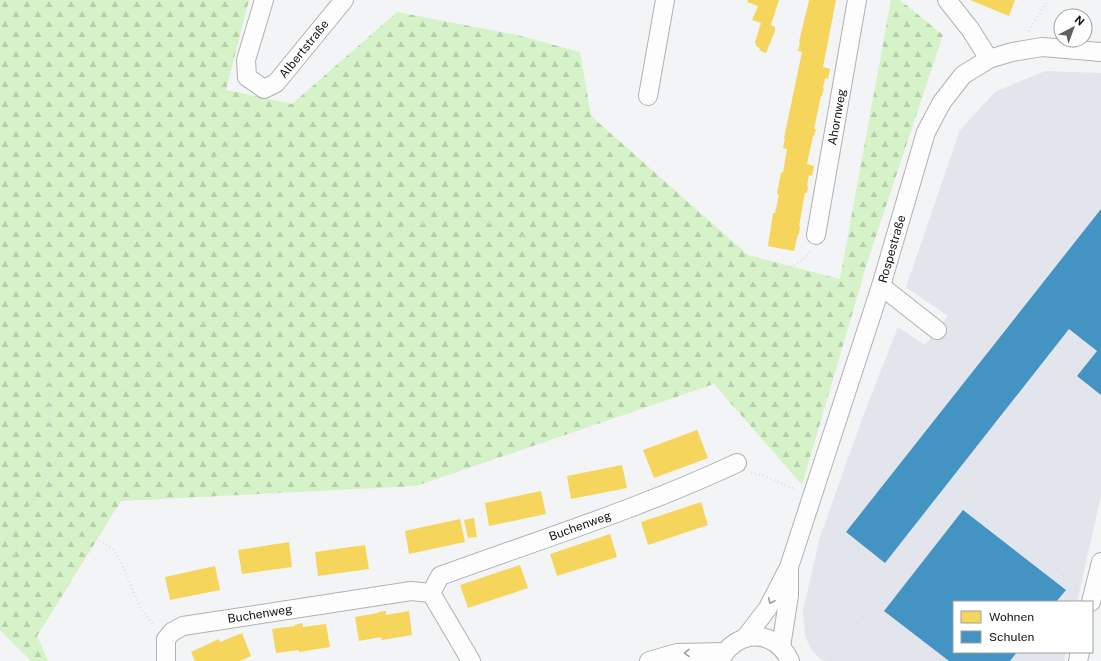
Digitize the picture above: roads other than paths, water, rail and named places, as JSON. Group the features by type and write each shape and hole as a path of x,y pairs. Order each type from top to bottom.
{"street":[{"name":"Albertstraße","path":"264,0 246,60 247,77 264,89 276,83 344,0"},
{"path":"648,96 665,0"},
{"name":"Ahornweg","path":"816,235 857,0"},
{"path":"947,0 970,29 989,59"},
{"name":"Rospestraße","path":"745,638 768,608 789,567 813,498 881,286 926,132 942,102 963,75 989,59 1012,52 1042,47 1101,52"},
{"path":"881,286 937,330"},
{"name":"Buchenweg","path":"166,661 166,639 172,632 183,626 411,591 431,593 440,576 652,500 737,463"},
{"path":"1092,600 1101,562"},
{"name":"Rospestraße","path":"786,654 789,567"},
{"path":"431,593 471,661"},
{"name":"Rospestraße","path":"651,661 677,653 722,657 733,643 745,638 758,636 770,640 786,654"}]}
